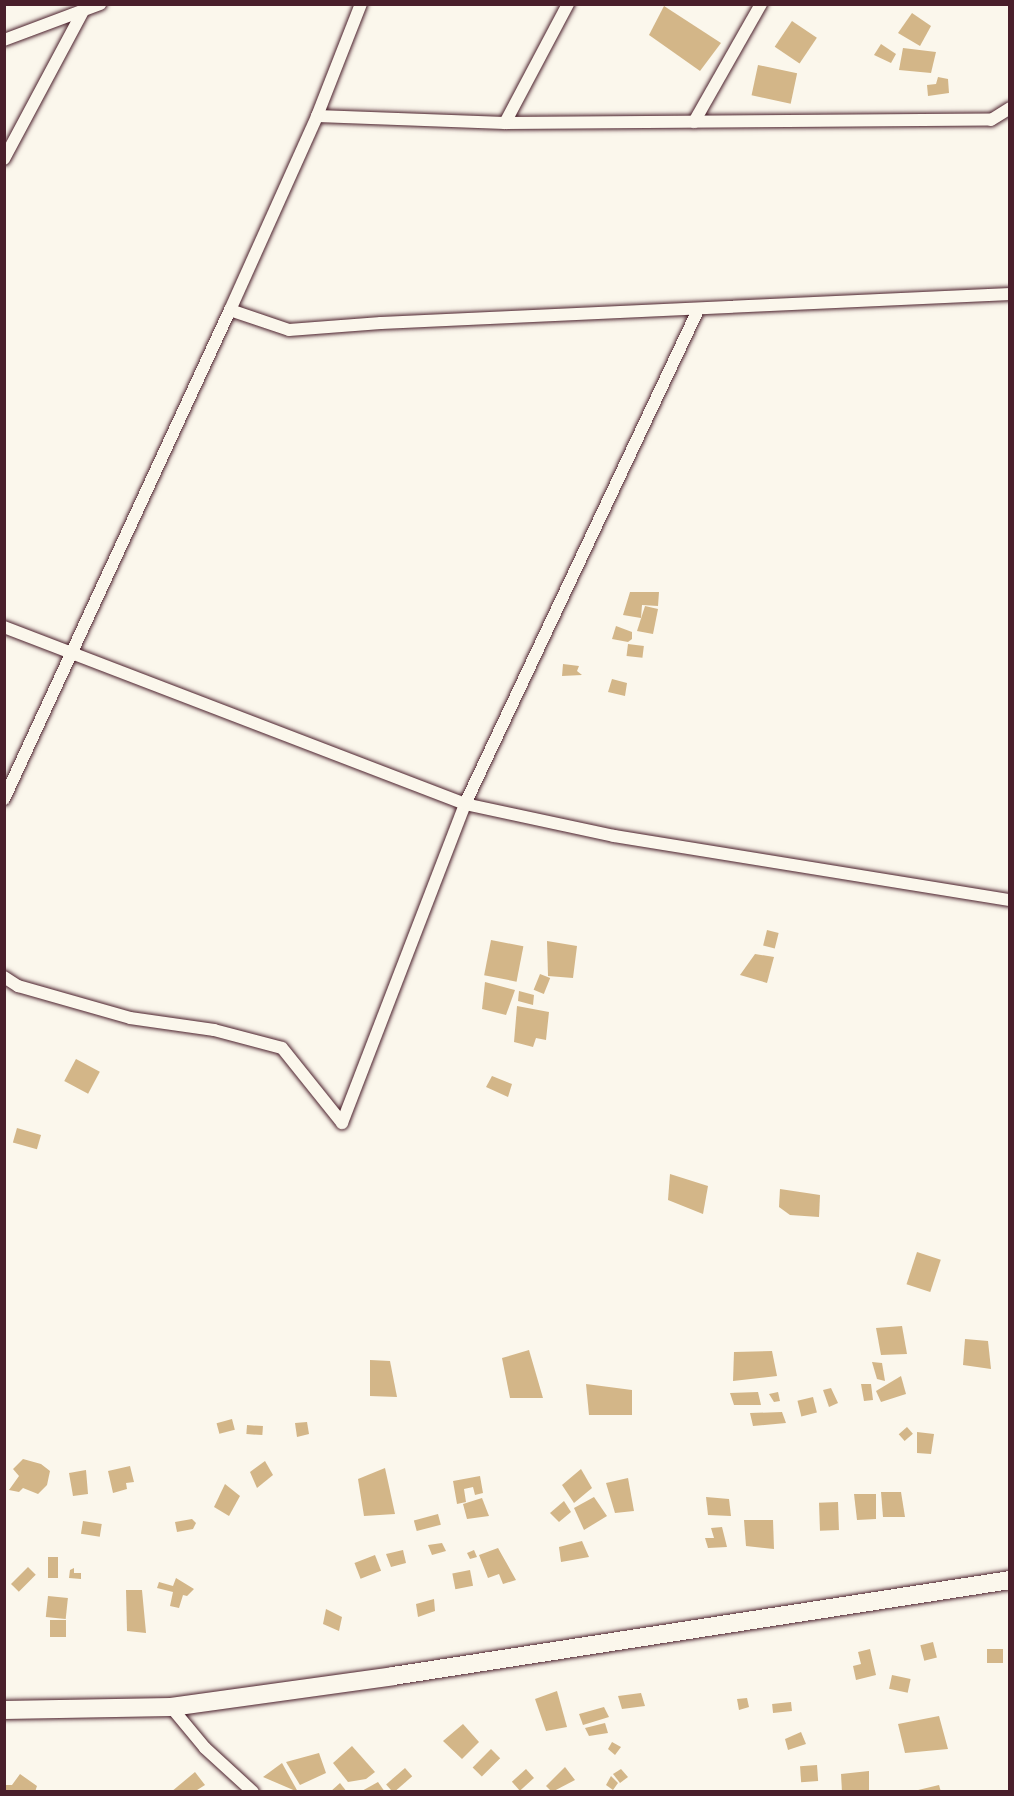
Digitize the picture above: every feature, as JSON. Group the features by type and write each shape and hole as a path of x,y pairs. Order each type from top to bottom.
{"main road":[{"path":"4,1710 171,1707 1010,1580"}],"street":[{"path":"4,40 100,4"},
{"path":"4,799 230,310 316,116 361,4"},
{"path":"505,123 568,4"},
{"path":"694,122 761,4"},
{"path":"4,159 83,11"},
{"path":"316,116 505,123 990,120 1010,108"},
{"path":"230,310 289,330 381,323 1010,294"},
{"path":"4,977 18,986 130,1018 214,1030 282,1048 342,1124 465,804 698,310"},
{"path":"4,627 465,804 614,836 1010,900"},
{"path":"171,1707 205,1748 253,1791"}],"building":[{"path":"664,6 721,43 700,71 649,35"},
{"path":"912,13 931,26 920,46 898,33"},
{"path":"792,21 817,38 800,63 775,47"},
{"path":"881,44 896,54 891,63 874,55"},
{"path":"903,48 936,52 931,73 899,70"},
{"path":"758,65 797,73 791,104 752,95"},
{"path":"938,77 948,79 949,93 928,96 927,85 936,84"},
{"path":"630,592 659,592 658,606 642,605 641,618 623,615"},
{"path":"645,606 658,609 653,634 637,631"},
{"path":"616,626 632,632 632,639 628,642 612,639"},
{"path":"628,644 644,646 642,658 627,656"},
{"path":"563,664 579,666 577,671 582,675 562,676"},
{"path":"612,679 627,683 625,696 608,692"},
{"path":"767,930 779,933 775,948 763,946"},
{"path":"491,940 523,946 517,982 484,975"},
{"path":"547,941 577,946 573,978 548,976"},
{"path":"755,954 774,957 767,983 740,975"},
{"path":"540,974 550,978 544,994 534,990"},
{"path":"485,982 515,990 506,1015 482,1009"},
{"path":"519,991 534,995 533,1005 518,1001"},
{"path":"517,1006 549,1012 546,1040 536,1038 533,1047 514,1042"},
{"path":"76,1059 100,1072 88,1094 64,1081"},
{"path":"492,1076 512,1084 508,1097 486,1087"},
{"path":"17,1128 41,1135 37,1149 13,1142"},
{"path":"670,1174 708,1186 703,1214 668,1200"},
{"path":"780,1189 820,1195 819,1217 790,1215 779,1207"},
{"path":"917,1252 941,1260 930,1292 906,1284"},
{"path":"902,1326 907,1354 881,1355 876,1328"},
{"path":"965,1339 988,1341 991,1369 963,1365"},
{"path":"529,1350 543,1398 510,1398 502,1358"},
{"path":"772,1351 777,1376 733,1381 734,1352"},
{"path":"370,1360 390,1361 397,1397 370,1396"},
{"path":"872,1362 882,1363 885,1381 877,1379"},
{"path":"901,1376 906,1394 881,1402 876,1391"},
{"path":"586,1384 632,1390 632,1415 589,1415"},
{"path":"861,1384 871,1384 873,1400 864,1401"},
{"path":"831,1388 838,1403 829,1407 823,1390"},
{"path":"758,1392 761,1405 734,1405 730,1393"},
{"path":"778,1392 780,1401 774,1402 769,1394"},
{"path":"813,1397 817,1413 801,1416 797,1401"},
{"path":"782,1412 786,1423 753,1426 750,1413"},
{"path":"232,1419 235,1430 219,1434 217,1423"},
{"path":"307,1422 309,1434 297,1437 295,1423"},
{"path":"247,1425 263,1426 262,1435 246,1434"},
{"path":"907,1427 913,1434 905,1441 899,1434"},
{"path":"917,1432 934,1434 931,1454 917,1453"},
{"path":"23,1459 41,1464 50,1471 47,1485 38,1494 23,1488 19,1492 9,1490 19,1476 13,1469"},
{"path":"265,1461 273,1475 257,1488 250,1472"},
{"path":"130,1466 134,1482 126,1483 127,1489 113,1493 108,1471"},
{"path":"385,1468 395,1514 364,1516 358,1479"},
{"path":"581,1469 592,1488 574,1503 562,1485"},
{"path":"86,1470 88,1494 73,1496 69,1473"},
{"path":"480,1476 483,1493 475,1495 473,1487 464,1489 466,1502 457,1504 453,1481"},
{"path":"628,1478 634,1511 615,1513 606,1483"},
{"path":"225,1484 240,1496 229,1516 214,1507"},
{"path":"881,1492 901,1492 905,1517 883,1517"},
{"path":"854,1494 876,1494 876,1519 857,1520"},
{"path":"594,1497 607,1516 584,1530 574,1508"},
{"path":"706,1497 729,1499 731,1516 708,1515"},
{"path":"482,1498 489,1516 467,1519 463,1504"},
{"path":"564,1501 571,1512 559,1522 550,1513"},
{"path":"838,1502 839,1530 820,1531 819,1503"},
{"path":"438,1514 441,1525 417,1531 414,1520"},
{"path":"192,1519 196,1523 193,1529 177,1532 175,1522"},
{"path":"744,1520 773,1520 774,1549 746,1546"},
{"path":"83,1521 102,1524 100,1537 81,1534"},
{"path":"722,1527 727,1547 708,1548 705,1538 714,1538 711,1528"},
{"path":"582,1541 589,1557 561,1562 559,1547"},
{"path":"442,1543 446,1551 432,1555 428,1545"},
{"path":"498,1548 516,1580 503,1584 499,1574 488,1578 479,1555"},
{"path":"403,1550 406,1563 391,1567 386,1554"},
{"path":"474,1550 477,1557 470,1559 467,1553"},
{"path":"375,1555 381,1571 361,1579 354,1563"},
{"path":"48,1557 58,1557 58,1578 48,1578"},
{"path":"28,1567 36,1575 19,1592 11,1584"},
{"path":"74,1568 74,1573 81,1573 81,1579 69,1578 70,1570"},
{"path":"470,1570 473,1586 455,1589 452,1573"},
{"path":"176,1578 194,1589 187,1596 183,1595 179,1608 170,1606 173,1592 157,1588 159,1582 173,1586"},
{"path":"126,1590 142,1590 146,1633 127,1631"},
{"path":"48,1596 68,1598 66,1619 46,1617"},
{"path":"434,1599 435,1611 418,1617 416,1604"},
{"path":"326,1609 342,1617 339,1631 323,1624"},
{"path":"50,1620 66,1620 66,1637 50,1637"},
{"path":"933,1642 937,1658 924,1661 920,1645"},
{"path":"870,1649 876,1675 856,1680 853,1666 861,1664 858,1652"},
{"path":"987,1649 1003,1649 1003,1663 987,1663"},
{"path":"892,1675 911,1679 908,1693 889,1689"},
{"path":"557,1691 567,1727 546,1731 535,1699"},
{"path":"641,1693 645,1706 622,1709 618,1696"},
{"path":"747,1698 749,1707 739,1710 737,1699"},
{"path":"791,1702 792,1711 773,1713 772,1704"},
{"path":"604,1707 609,1717 583,1725 579,1714"},
{"path":"939,1716 948,1749 905,1753 898,1724"},
{"path":"605,1723 608,1733 589,1736 585,1728"},
{"path":"463,1724 479,1742 462,1759 443,1741"},
{"path":"801,1732 806,1744 788,1750 785,1739"},
{"path":"612,1742 621,1747 615,1755 608,1749"},
{"path":"352,1746 375,1772 366,1779 348,1782 333,1763"},
{"path":"491,1749 500,1758 482,1777 473,1767"},
{"path":"319,1753 326,1773 300,1785 286,1762"},
{"path":"282,1763 298,1792 263,1777"},
{"path":"817,1765 818,1781 801,1782 800,1766"},
{"path":"565,1767 575,1780 552,1792 546,1786"},
{"path":"405,1768 412,1776 394,1792 386,1784"},
{"path":"526,1769 534,1778 520,1791 512,1782"},
{"path":"621,1769 628,1777 620,1783 613,1774"},
{"path":"869,1771 869,1792 842,1792 841,1774"},
{"path":"195,1772 205,1785 194,1792 171,1792"},
{"path":"20,1774 37,1786 35,1792 4,1792 4,1785 12,1785"},
{"path":"611,1776 618,1783 613,1790 606,1785"},
{"path":"378,1782 385,1792 360,1792"},
{"path":"340,1783 347,1792 330,1792"},
{"path":"939,1785 941,1792 914,1792 914,1791"}]}
